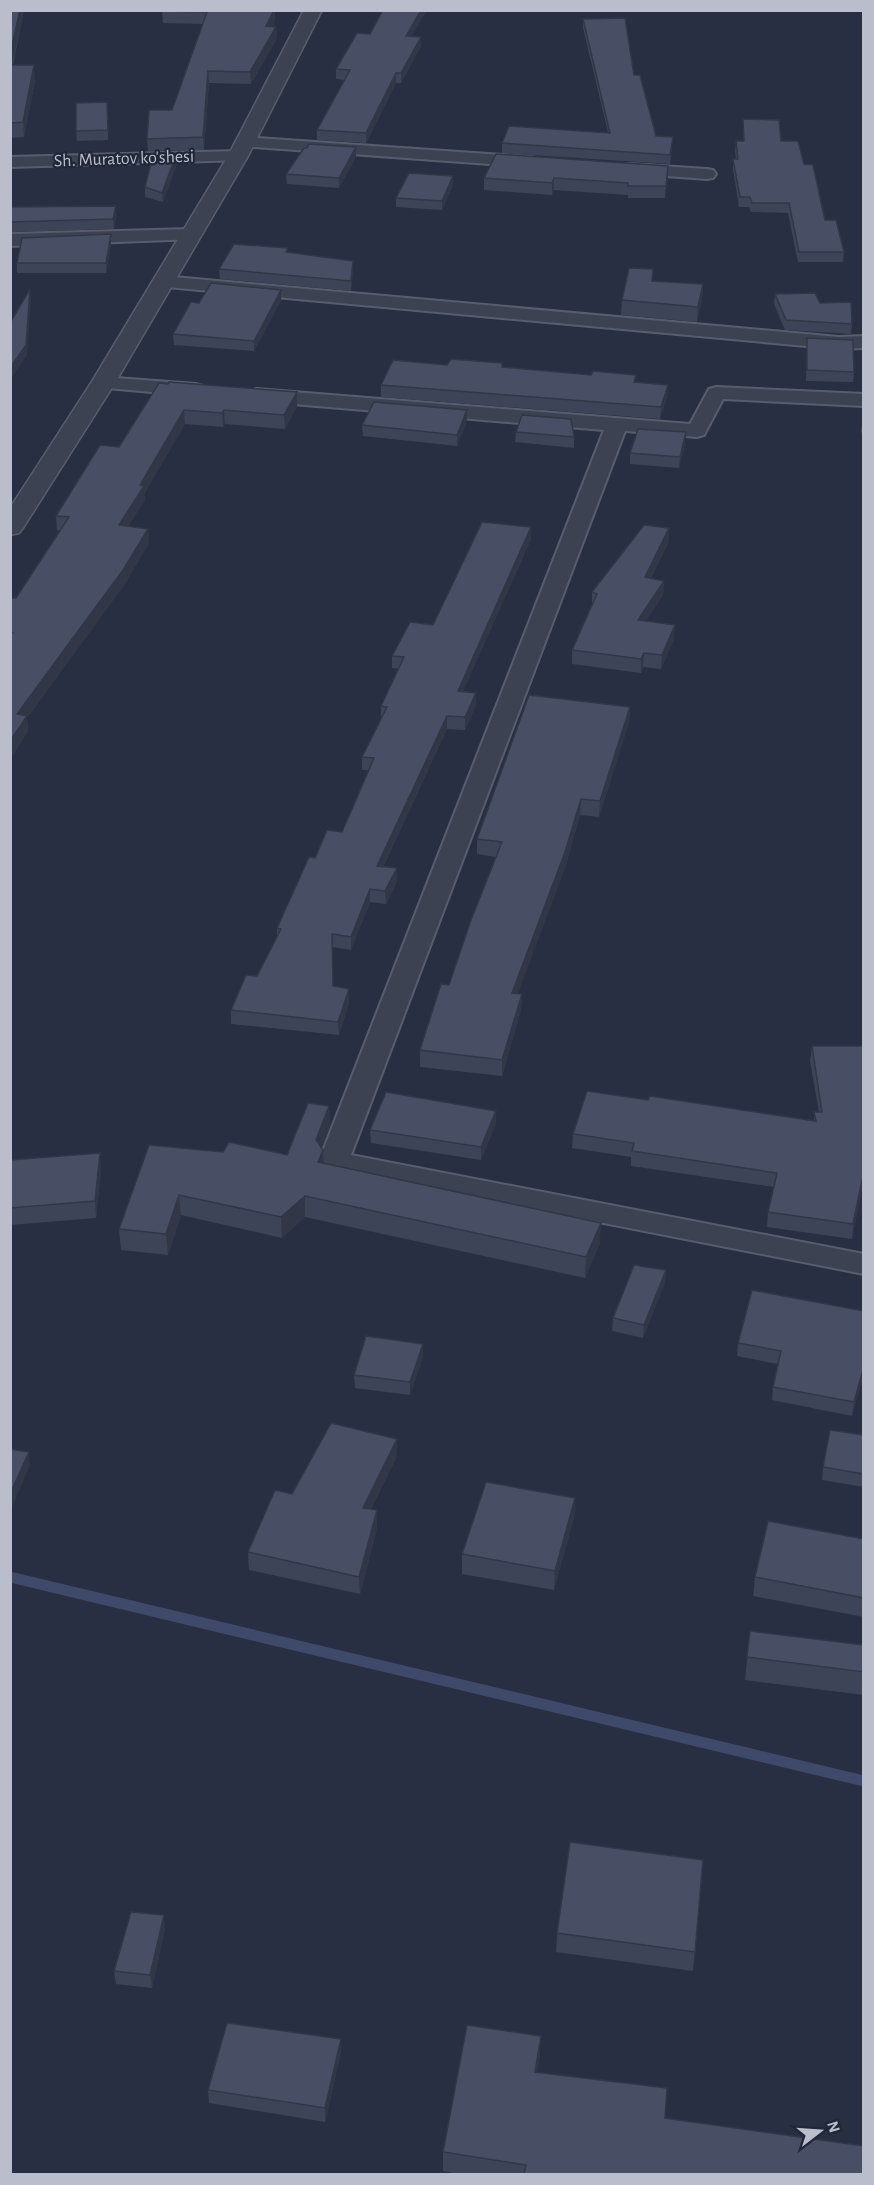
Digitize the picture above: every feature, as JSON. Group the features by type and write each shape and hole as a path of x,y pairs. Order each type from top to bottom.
{"street":[{"path":"10,528 102,383 241,149 313,10"},
{"name":"Sh. Muratov ko'shesi","path":"10,162 241,149 553,163"},
{"path":"612,167 707,174"},
{"path":"10,240 190,235"},
{"path":"163,282 839,343 864,342"},
{"path":"102,383 219,392"},
{"path":"243,394 697,430 716,393 864,400"},
{"path":"617,424 334,1161 864,1264"}],"building":[{"path":"10,10 20,10 10,54"},
{"path":"162,10 274,10 266,26 276,27 250,72 208,71 203,137 147,139 149,110 172,110 207,12"},
{"path":"383,10 421,10 406,36 421,37 401,73 396,73 366,133 317,130 350,70 336,69 357,33 370,34"},
{"path":"625,18 634,75 640,75 656,136 673,137 670,155 502,143 509,126 610,133 583,19"},
{"path":"10,65 34,65 23,122 10,123"},
{"path":"107,102 108,130 76,131 76,103"},
{"path":"743,119 779,120 781,141 798,141 804,164 813,165 825,220 836,220 844,252 799,252 789,203 752,203 750,197 740,197 733,159 738,159 736,141 744,141"},
{"path":"309,144 356,147 339,178 286,174"},
{"path":"496,154 668,166 666,186 628,186 628,183 554,178 552,183 484,178"},
{"path":"153,155 176,155 162,193 145,187"},
{"path":"409,173 453,176 442,201 396,198"},
{"path":"116,206 113,219 10,222 10,207"},
{"path":"111,234 106,263 17,263 22,238"},
{"path":"234,244 288,248 286,252 353,261 351,281 219,269"},
{"path":"629,268 653,269 652,281 703,284 698,307 622,300"},
{"path":"211,283 281,290 254,341 173,334 191,302 199,303"},
{"path":"30,289 26,345 10,368 10,323"},
{"path":"815,293 820,303 851,302 852,324 786,320 775,294"},
{"path":"807,338 853,340 854,372 807,370"},
{"path":"451,359 502,363 502,367 591,375 593,371 636,375 634,382 668,385 661,407 381,385 393,360 447,365"},
{"path":"169,382 297,392 284,415 224,410 222,413 184,410 140,485 144,486 119,525 148,529 123,570 17,714 27,716 10,741 10,635 12,633 10,633 10,598 16,598 69,517 56,516 100,445 119,447 159,383 168,384"},
{"path":"374,402 467,410 457,435 362,425"},
{"path":"522,415 571,419 574,437 516,432"},
{"path":"638,429 686,432 680,457 630,453"},
{"path":"482,522 531,527 458,691 476,693 465,717 447,716 377,866 397,868 385,891 370,889 351,937 332,934 333,986 349,989 338,1022 231,1010 246,975 257,976 281,929 277,928 309,857 315,858 327,830 342,832 374,758 362,757 387,707 381,706 404,657 392,656 410,622 433,625"},
{"path":"644,525 669,528 645,577 664,581 638,620 675,625 662,655 644,653 641,659 572,650 597,594 592,592"},
{"path":"529,695 630,707 600,801 581,799 565,852 512,993 522,994 502,1060 420,1050 441,984 449,985 471,920 502,842 477,839"},
{"path":"812,1046 864,1046 864,1171 853,1224 768,1212 777,1173 632,1151 634,1143 573,1134 587,1091 648,1100 650,1096 816,1121 814,1112 822,1112"},
{"path":"386,1092 496,1111 481,1147 370,1130"},
{"path":"308,1103 329,1106 316,1140 323,1150 318,1162 601,1223 586,1257 305,1196 281,1217 179,1195 166,1234 119,1229 149,1145 223,1152 229,1142 287,1155"},
{"path":"100,1153 95,1201 10,1208 10,1160"},
{"path":"634,1265 666,1270 644,1325 613,1318"},
{"path":"752,1290 864,1311 864,1366 854,1402 773,1387 781,1351 738,1343"},
{"path":"366,1336 423,1344 410,1382 354,1375"},
{"path":"331,1423 397,1439 363,1508 377,1510 359,1577 248,1552 275,1490 292,1494"},
{"path":"830,1430 864,1435 864,1474 823,1467"},
{"path":"10,1449 29,1452 10,1494"},
{"path":"486,1482 575,1498 555,1571 462,1554"},
{"path":"768,1521 864,1539 864,1598 755,1577"},
{"path":"750,1631 864,1645 864,1672 747,1657"},
{"path":"570,1842 703,1860 695,1952 557,1933"},
{"path":"131,1912 164,1915 150,1975 114,1971"},
{"path":"227,2023 341,2039 325,2108 208,2090"},
{"path":"467,2025 541,2036 535,2072 667,2088 665,2118 864,2146 864,2175 524,2175 526,2165 443,2152"}],"waterway":[{"path":"10,1577 864,1781"}]}
